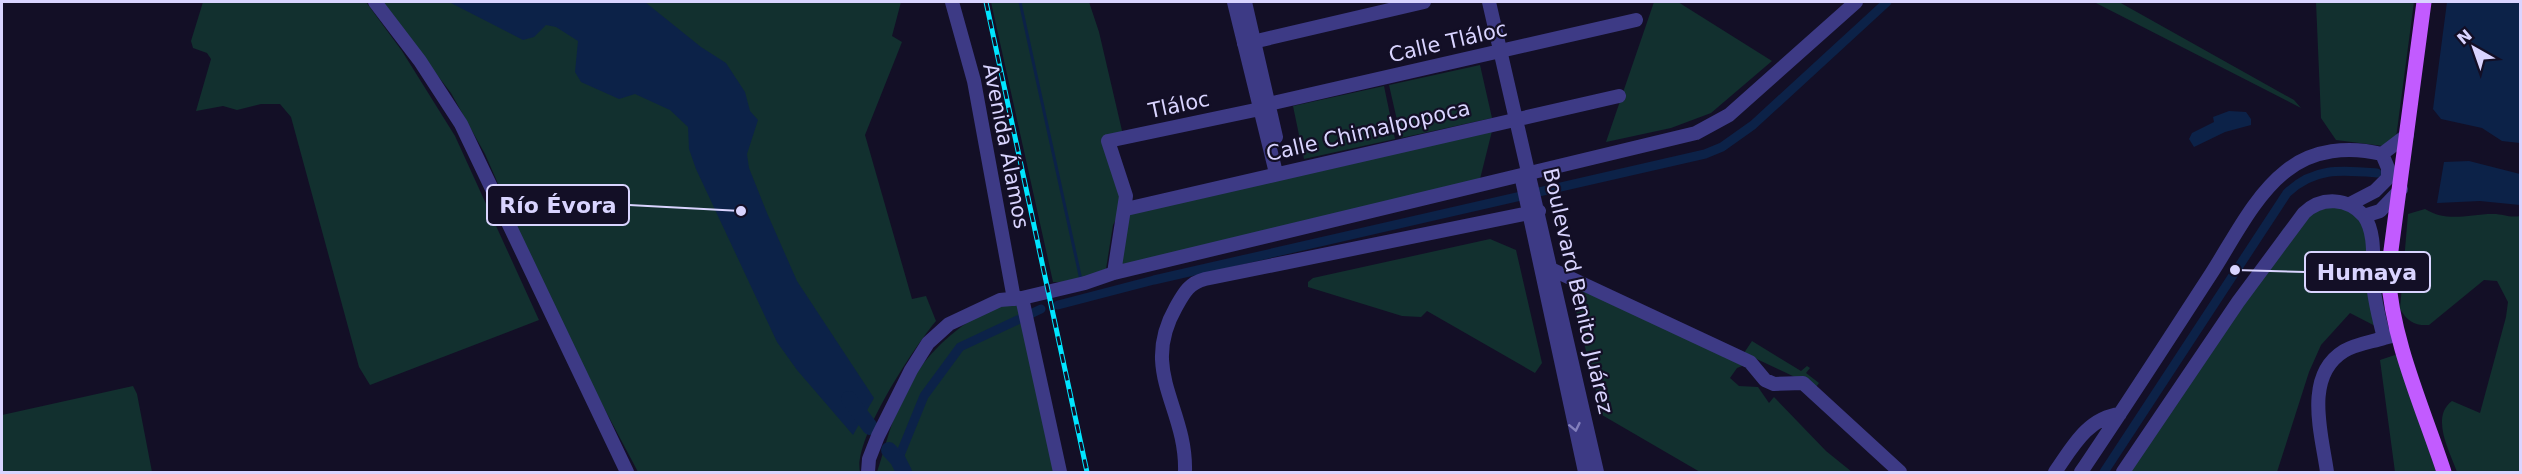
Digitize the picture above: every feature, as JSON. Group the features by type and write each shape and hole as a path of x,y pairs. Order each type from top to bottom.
{"main road":[{"path":"2424,2 2401,189 2388,273 2391,336 2444,472"}],"street":[{"path":"375,2 420,61 462,124 627,472"},
{"name":"Avenida Álamos","path":"952,2 974,81 1018,299 1060,472"},
{"path":"1234,2 1249,43 1280,172"},
{"path":"1245,2 1249,43"},
{"path":"1249,43 1365,8 1424,2"},
{"path":"1481,2 1496,52"},
{"path":"1489,2 1496,52"},
{"path":"868,472 869,459 889,411 928,343 949,324 979,308 1000,300 1018,299 1114,273 1526,179 1680,138 1709,128 1729,115 1856,2"},
{"name":"Calle Tláloc","path":"1264,106 1636,20"},
{"name":"Boulevard Benito Juárez","path":"1496,52 1533,208 1585,472"},
{"name":"Calle Chimalpopoca","path":"1126,208 1619,96"},
{"name":"Tláloc","path":"1126,208 1124,186 1108,141 1264,106"},
{"path":"2382,154 2407,135"},
{"path":"2081,472 2248,216 2285,171 2302,160 2320,154 2365,150 2382,154"},
{"path":"2350,204 2375,191 2388,178 2388,168 2382,154"},
{"path":"2364,216 2380,211 2401,189"},
{"path":"2123,472 2238,302 2304,213 2316,204 2328,201 2350,204 2364,216 2372,236 2374,289 2391,336 2353,347 2339,354 2333,360 2322,382 2318,406 2327,472"},
{"path":"1114,273 1118,236 1126,208"},
{"path":"1185,472 1184,440 1161,370 1160,352 1164,331 1189,286 1205,279 1533,208"},
{"name":"Boulevard Benito Juárez","path":"1533,208 1551,269 1597,472"},
{"path":"1551,269 1750,362 1765,380 1774,384 1803,383 1900,472"},
{"path":"2055,472 2077,440 2095,423 2120,414"},
{"path":"2077,440 2095,452"}],"green space":[{"path":"203,2 366,2 402,51 455,136 539,320 370,385 359,367 291,117 280,104 261,104 237,110 223,106 196,111 211,59 207,53 193,48 191,41"},
{"path":"381,2 901,2 892,36 902,42 865,135 912,299 926,296 936,321 900,372 875,417 860,457 860,472 638,472 560,325 485,154 451,93"},
{"path":"991,2 1089,2 1099,32 1123,135 1105,138 1123,206 1113,225 1106,269 1074,282 1053,282"},
{"path":"1654,2 1678,2 1772,61 1711,113 1671,128 1606,142"},
{"path":"2094,2 2119,2 2294,100 2301,108"},
{"path":"2316,2 2414,2 2396,138 2383,146 2336,140 2321,118"},
{"path":"1480,65 1492,118 1401,138 1389,85"},
{"path":"1384,86 1395,139 1304,159 1293,106"},
{"path":"1493,127 1480,179 1116,268 1121,232 1131,212"},
{"path":"2335,200 2362,211 2381,329 2350,313 2321,345 2309,372 2277,472 2125,472 2283,229 2310,206"},
{"path":"2425,209 2450,217 2493,214 2520,216 2520,472 2457,472 2447,445 2442,425 2443,416 2452,401 2480,413 2508,302 2497,281 2484,280 2429,325 2416,324 2406,317 2400,309 2408,214"},
{"path":"1490,239 1516,250 1542,363 1535,373 1427,311 1421,317 1402,316 1308,287 1308,282 1313,278"},
{"path":"1569,283 1747,364 1737,368 1730,378 1739,386 1758,387 1769,403 1774,397 1826,451 1852,472 1700,472 1602,415"},
{"path":"1018,303 1055,472 877,472 898,407 921,366 950,336 966,324 983,313"},
{"path":"1752,341 1801,371 1807,366 1810,368 1806,373 1819,383 1816,387 1744,353"},
{"path":"2398,354 2436,472 2395,472 2380,360"},
{"path":"133,386 137,394 152,472 2,472 2,415"}],"water":[{"path":"449,2 645,2 701,47 726,63 745,92 750,111 758,120 747,154 749,168 797,281 874,398 853,435 797,370 777,342 696,169 689,149 688,127 670,110 635,94 619,99 581,82 575,72 578,41 556,27 546,25 534,37 523,40"},
{"path":"2447,2 2520,2 2520,143 2502,141 2482,128 2441,119 2433,109"},
{"path":"2229,111 2246,112 2251,119 2251,125 2225,132 2194,147 2189,139 2192,133 2214,122 2213,117"},
{"path":"2469,161 2520,174 2520,205 2480,201 2437,203 2444,162"}],"waterway":[{"path":"1020,2 1081,280"},
{"path":"1058,305 1154,280 1705,154 1722,147 1753,125 1887,2"},
{"path":"2104,472 2287,193 2308,178 2318,174 2340,171 2377,173"},
{"path":"898,460 924,396 960,347 1041,309"},
{"path":"849,399 870,427"},
{"path":"889,450 898,460 904,472"}],"railway":[{"path":"986,2 1087,472"}],"place":[{"name":"Río Évora","path":"741,211"},
{"name":"Humaya","path":"2235,270"}]}
